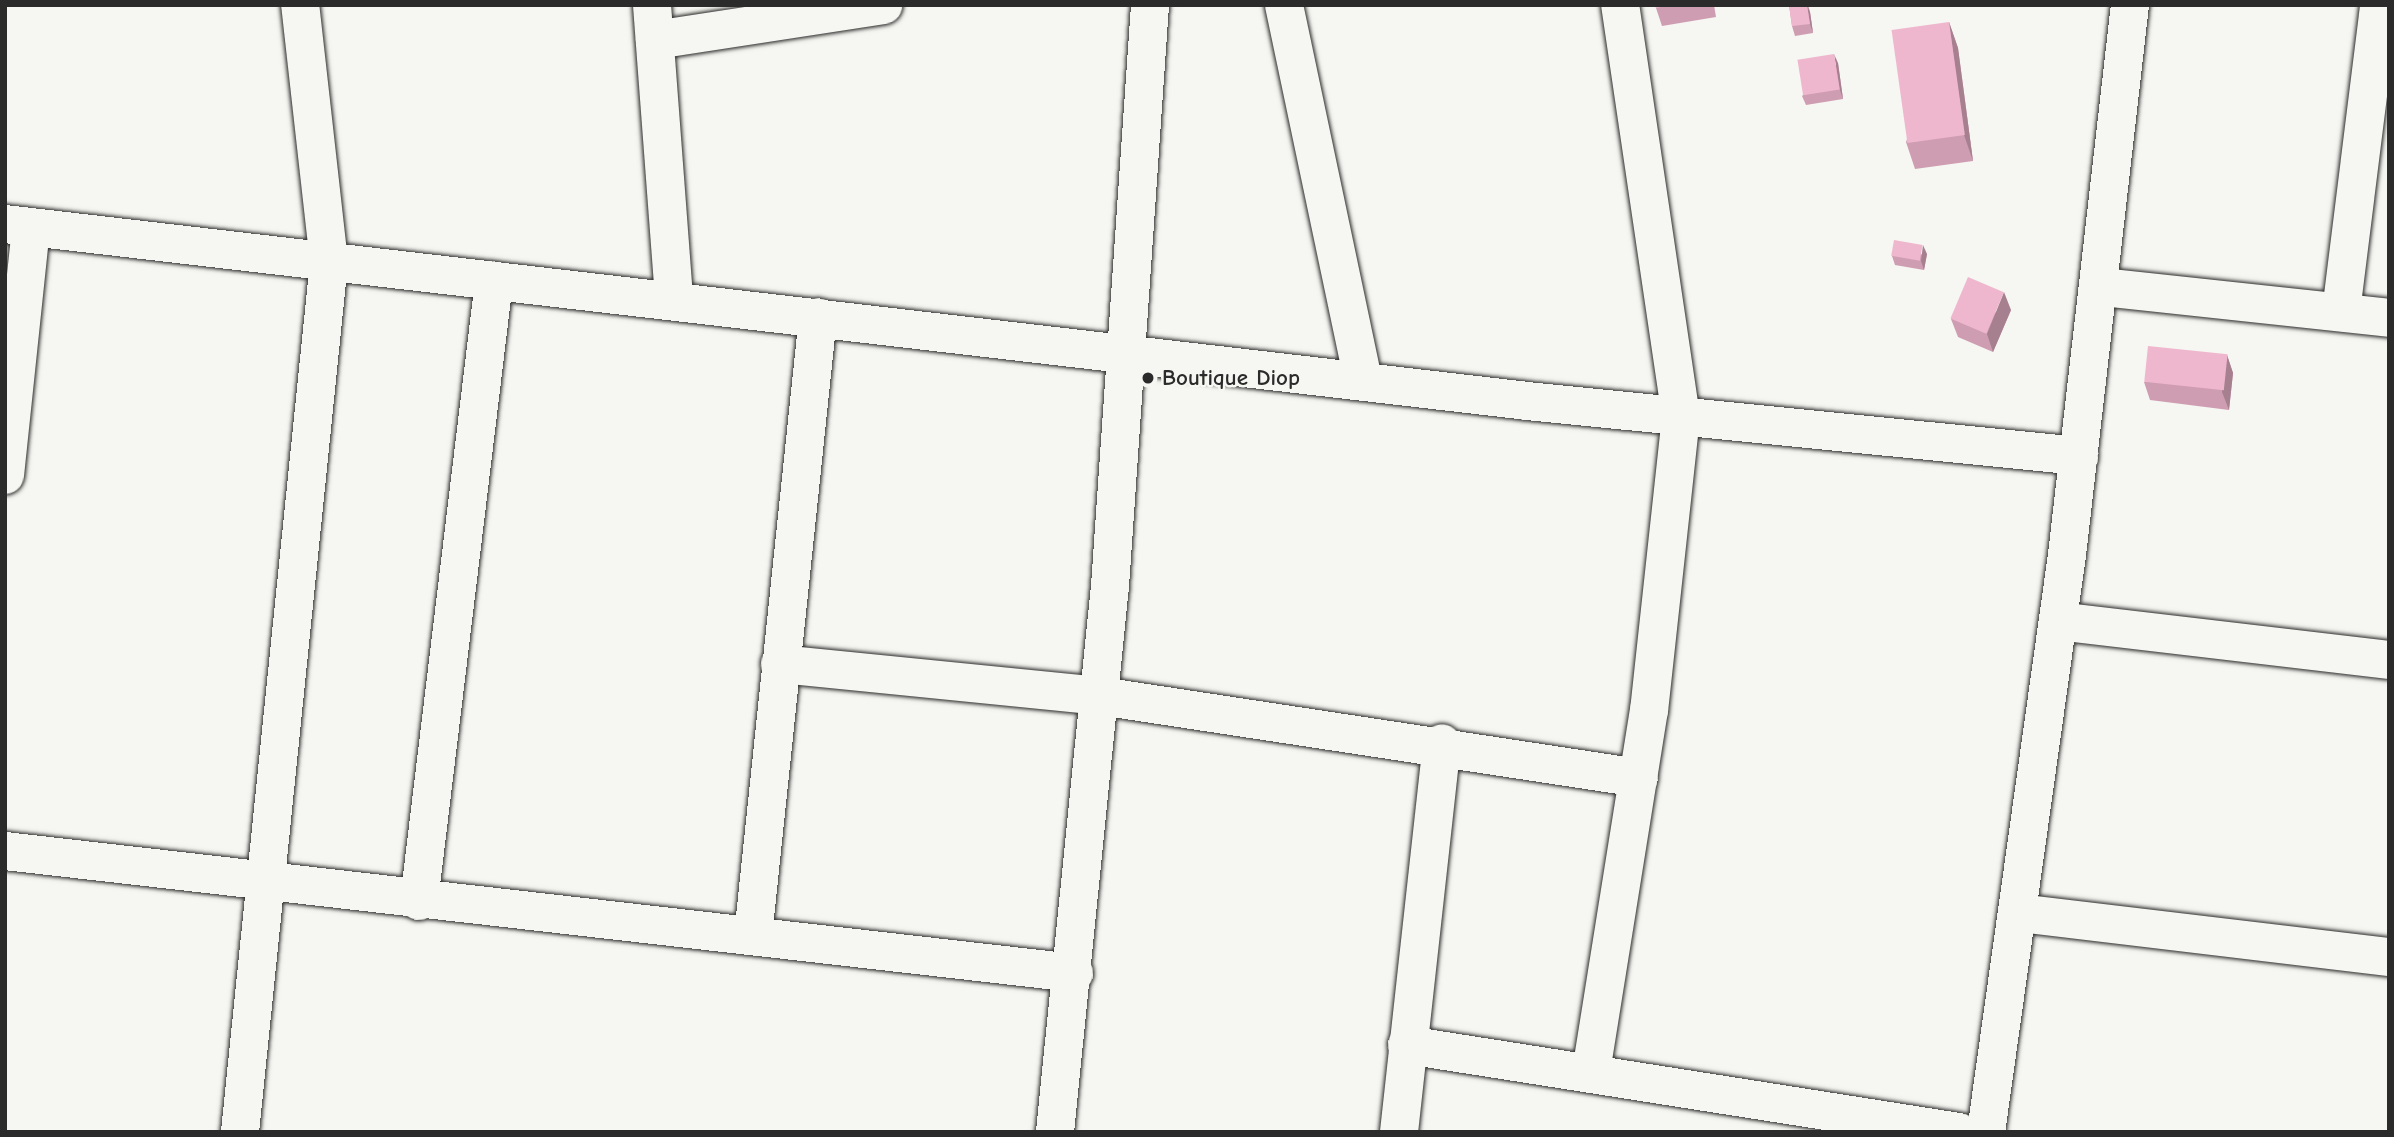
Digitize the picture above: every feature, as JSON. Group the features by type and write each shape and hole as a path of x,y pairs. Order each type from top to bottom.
{"street":[{"path":"240,1132 262,883 329,262 300,5"},
{"path":"674,298 653,22 883,5"},
{"path":"1055,1132 1074,973 1100,696 1128,352 1150,5"},
{"path":"1284,5 1363,381"},
{"path":"1591,1072 1639,778 1681,417 1620,5"},
{"path":"1986,1132 2019,913 2101,288 2130,5"},
{"path":"2341,312 2379,5"},
{"path":"5,475 18,226 494,281 674,298 1681,417 2079,456"},
{"path":"419,901 494,281"},
{"path":"2101,288 2389,317"},
{"path":"753,936 818,317"},
{"path":"2058,621 2389,660"},
{"path":"780,664 1100,696 1442,743 1639,778"},
{"path":"1399,1132 1442,743"},
{"path":"5,851 419,901 1074,973"},
{"path":"2019,913 2389,957"},
{"path":"1407,1045 1959,1132"}],"building":[{"path":"1789,5 1807,5 1810,24 1792,26"},
{"path":"1949,22 1965,135 1907,143 1892,30"},
{"path":"1834,54 1840,90 1803,95 1797,60"},
{"path":"1894,240 1923,245 1920,261 1891,256"},
{"path":"1968,277 2004,292 1986,334 1950,318"},
{"path":"2148,346 2228,354 2224,390 2144,382"}],"place":[{"name":"Boutique Diop","path":"1148,378"}]}
